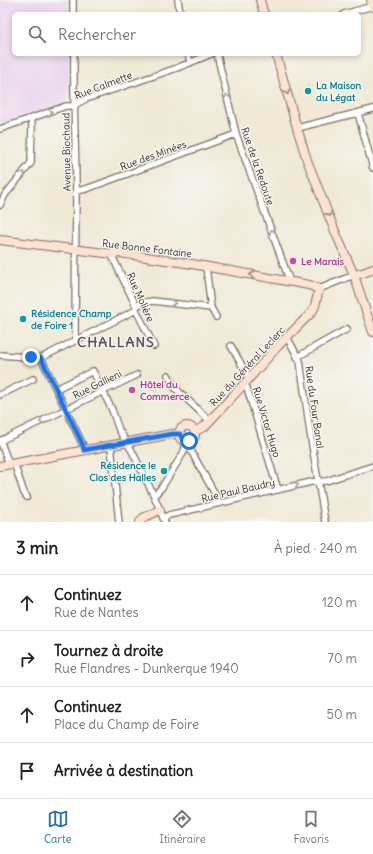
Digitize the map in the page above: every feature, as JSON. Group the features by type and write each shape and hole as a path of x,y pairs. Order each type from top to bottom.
{"street":[{"path":"73,0 74,12"},
{"path":"178,0 180,12"},
{"path":"260,0 263,12"},
{"path":"351,12 373,6 371,0"},
{"name":"Avenue Biochaud","path":"74,56 73,91 75,106 76,191 75,335 77,339"},
{"path":"188,56 190,63"},
{"name":"Rue Calmette","path":"0,129 66,106 75,106 86,99 206,56"},
{"name":"Rue de la Redoute","path":"217,56 236,134 290,282"},
{"path":"277,56 307,160 354,275 373,332"},
{"path":"297,128 373,109"},
{"path":"358,113 373,168"},
{"path":"0,205 5,195 31,163 31,119"},
{"name":"Rue des Minées","path":"76,191 86,189 236,134"},
{"name":"Rue Bonne Fontaine","path":"0,240 113,254 124,254 290,282 320,289"},
{"name":"Rue Molière","path":"113,254 113,258 154,346"},
{"path":"206,267 212,308 216,317"},
{"path":"320,289 373,269"},
{"name":"Rue du Général Leclerc","path":"195,431 204,426 278,346 312,312 320,289"},
{"path":"0,355 41,358 149,301 212,308"},
{"path":"298,357 347,329"},
{"name":"Rue du Four Banal","path":"287,338 300,361 310,439 325,522"},
{"name":"Rue Victor Hugo","path":"231,346 246,381 246,386 278,490"},
{"path":"41,358 84,450"},
{"path":"56,389 93,371 112,410 119,430 132,451 164,520"},
{"name":"Rue Gallieni","path":"0,441 137,375"},
{"path":"168,375 175,388 209,420"},
{"path":"0,395 33,379"},
{"path":"154,496 162,487 189,441 195,436 195,431 190,426 186,426 182,428 180,434 181,438 189,441"},
{"path":"0,466 172,434 180,434"},
{"path":"0,441 27,497"},
{"path":"189,441 191,451 220,503"},
{"path":"111,446 119,522"},
{"name":"Rue Paul Baudry","path":"164,520 168,515 311,482 326,481 373,466"},
{"path":"140,522 143,518 160,510"}],"shaded area":[{"path":"0,0 68,0 68,12 12,12 12,56 68,56 69,98 67,102 0,125"}],"place":[{"name":"La Maison du Légat","path":"308,91"},
{"name":"Le Marais","path":"293,261"},
{"name":"Résidence Champ de Foire 1","path":"23,319"},
{"name":"Hôtel du Commerce","path":"132,390"},
{"name":"Résidence le Clos des Halles","path":"164,471"}],"district":[{"name":"CHALLANS","path":"116,342"}],"route":[{"path":"31,357 41,358 83,445 84,450 172,434 180,434 180,437 183,440 189,441"}]}
